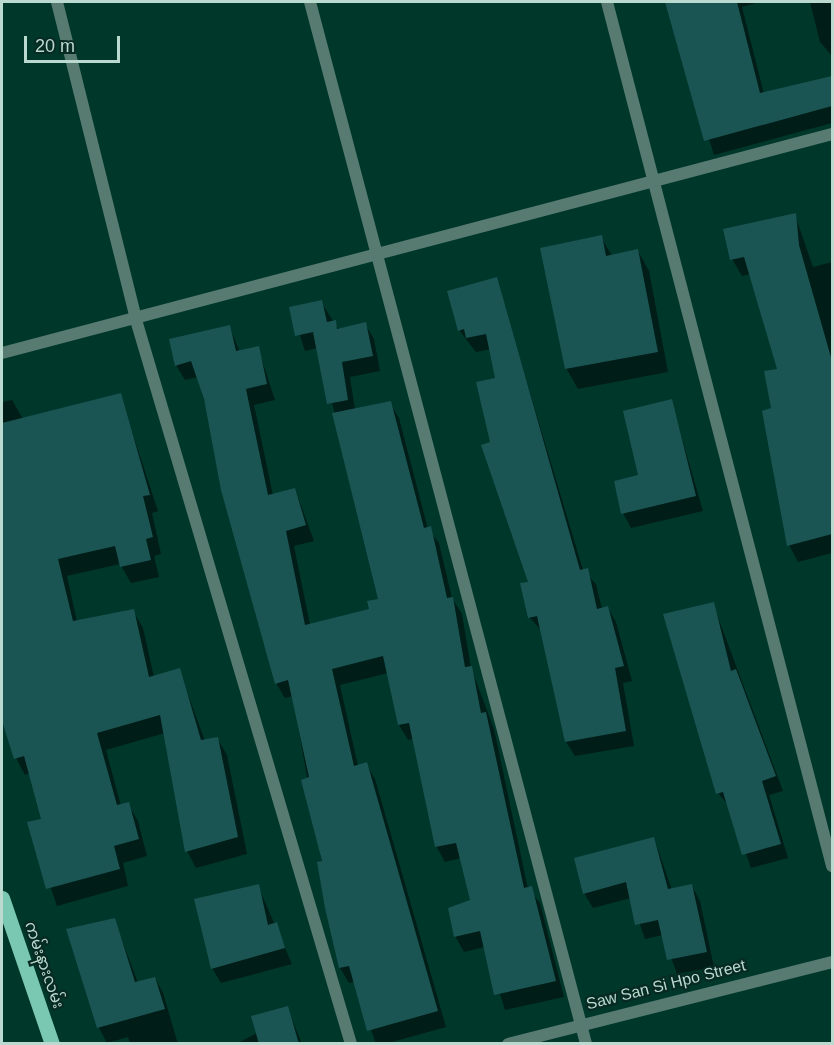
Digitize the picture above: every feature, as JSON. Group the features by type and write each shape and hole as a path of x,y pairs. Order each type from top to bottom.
{"main road":[{"name":"ကမ်းနားလမ်း","path":"2,898 52,1044"}],"street":[{"path":"57,2 136,320 351,1044"},
{"path":"310,2 375,259 586,1044"},
{"path":"607,2 832,866"},
{"path":"2,353 375,259 652,181 832,134"},
{"name":"Saw San Si Hpo Street","path":"508,1044 580,1023 832,962"}],"building":[{"path":"665,2 737,2 760,93 832,76 832,106 704,141"},
{"path":"796,213 799,245 832,361 832,534 787,546 762,411 771,408 764,371 777,369 744,257 730,260 723,229"},
{"path":"602,235 606,256 638,249 658,352 565,369 540,248"},
{"path":"497,277 580,570 588,568 597,609 608,606 624,666 615,668 626,731 565,742 537,616 528,618 520,583 528,582 481,445 490,442 476,382 495,378 486,334 466,338 464,329 458,331 447,291"},
{"path":"322,300 327,322 336,320 337,329 366,322 373,356 342,362 348,400 327,404 313,332 295,336 289,307"},
{"path":"230,325 236,351 259,346 267,384 246,389 268,495 295,488 306,525 286,531 305,625 369,609 367,601 378,599 332,413 391,401 424,528 431,526 447,598 453,597 465,667 472,666 481,713 486,712 524,888 532,886 556,981 494,995 480,931 454,937 448,908 470,900 456,843 435,847 409,723 398,725 383,656 332,669 354,766 367,762 438,1011 367,1031 349,966 339,968 325,908 317,862 322,861 301,780 309,777 288,680 275,684 221,490 204,399 191,361 175,366 169,339"},
{"path":"121,393 150,495 143,496 153,537 146,539 151,560 120,567 115,546 58,559 73,621 134,609 149,677 180,668 201,740 218,737 238,837 185,852 160,715 97,733 117,805 129,802 139,839 114,846 120,869 46,889 27,822 41,819 24,756 14,759 2,721 2,423"},
{"path":"672,399 696,496 621,514 614,481 638,475 623,411"},
{"path":"714,602 731,671 736,669 776,776 762,781 781,844 742,855 723,792 716,794 663,614"},
{"path":"654,837 668,889 692,884 707,952 667,960 658,920 635,925 626,882 583,894 574,858"},
{"path":"259,884 268,925 277,922 285,948 211,969 194,899"},
{"path":"115,918 135,982 155,977 165,1009 97,1028 66,929"},
{"path":"288,1006 299,1044 259,1044 251,1016"}]}
